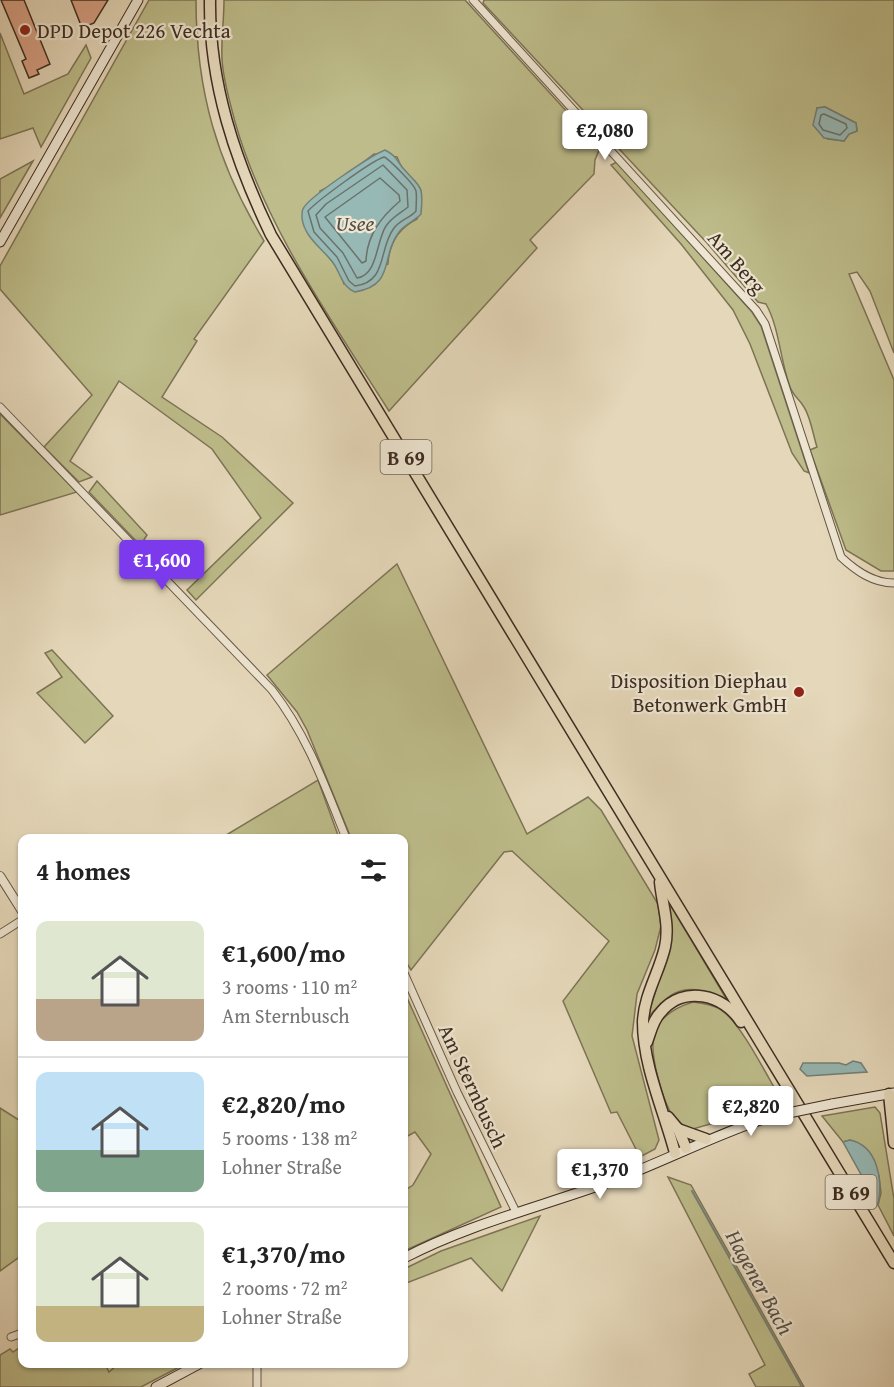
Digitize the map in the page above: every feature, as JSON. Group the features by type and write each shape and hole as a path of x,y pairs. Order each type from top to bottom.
{"main road":[{"path":"0,242 138,0"},
{"name":"B 69","path":"210,0 215,70 225,118 246,182 271,235 894,1263"},
{"path":"659,876 666,912 666,934 644,1009 646,1044 675,1153"},
{"path":"646,1044 661,1011 681,998 697,995 723,1004 737,1015 752,1040 764,1049"},
{"path":"408,1256 474,1226 621,1177 706,1139 769,1117 891,1094 894,1143"},
{"path":"664,1112 678,1129 686,1148"},
{"path":"678,1129 706,1139"},
{"path":"156,1387 192,1368"}],"street":[{"name":"Am Berg","path":"473,0 756,310 765,324 841,557 857,572 884,583 894,583"},
{"path":"0,407 273,690 291,713 305,738 344,834"},
{"path":"0,876 18,905"},
{"path":"0,934 18,923"},
{"name":"Am Sternbusch","path":"408,982 461,1102 516,1212"},
{"path":"11,1336 18,1334"},
{"path":"257,1368 257,1387"}],"shaded area":[{"path":"149,0 196,0 200,65 212,125 234,183 264,241 194,339 197,341 162,397 222,437 293,503 196,600 187,590 261,518 212,449 119,381 70,461 92,477 79,482 44,447 92,395 0,289 0,266"},
{"path":"224,0 465,0 600,148 595,160 594,174 530,240 537,248 389,411 302,271 264,199 248,161 235,122 224,75 222,52","holes":["374,154 397,157 402,167 420,188 421,205 417,219 396,237 390,249 388,264 344,284 339,270 322,249 320,191 333,185"]},
{"path":"484,0 894,0 894,353 870,291 857,272 849,274 894,380 894,571 881,571 846,550 810,450 817,447 810,421 791,388 774,323 766,304 758,302 707,243 483,3","holes":["825,107 856,123 857,131 849,134 844,141 828,139 817,108"]},
{"path":"0,33 24,94 68,74 86,45 91,58 41,147 33,128 0,139"},
{"path":"33,161 0,218 0,179"},
{"path":"617,162 752,312 761,326 809,473 804,471 792,453 750,344 733,310 681,244 611,165"},
{"path":"0,414 77,492 0,515"},
{"path":"97,481 147,535 142,543 138,543 89,492"},
{"path":"397,564 527,834 588,797 601,810 658,904 661,926 655,950 637,994 632,1036 659,1140 655,1149 640,1157 617,1112 611,1113 563,1001 609,941 512,851 504,852 411,970 408,965 408,834 349,834 307,730 297,712 267,675"},
{"path":"52,650 113,716 85,743 37,693 62,677 45,653"},
{"path":"318,780 338,834 228,834"},
{"path":"668,901 727,1000 702,991 683,990 665,999 647,1019 670,945 672,927"},
{"path":"408,1000 501,1207 408,1249 408,1188 413,1185 431,1154 415,1132 408,1136"},
{"path":"693,1002 720,1009 737,1026 783,1103 693,1129 676,1120 666,1103 658,1079 655,1066 654,1034 664,1017"},
{"path":"875,1107 880,1113 894,1199 894,1236 878,1205 881,1193 879,1176 850,1140 843,1142 822,1116"},
{"path":"0,1108 18,1119 18,1258 0,1271"},
{"path":"668,1177 691,1185 804,1387 756,1387 749,1374 765,1365"},
{"path":"540,1216 502,1291 471,1258 408,1282 408,1267 441,1251"},
{"path":"10,1349 13,1352 18,1349 18,1368 107,1368 109,1372 114,1368 177,1368 141,1387 0,1387 0,1355"}],"water":[{"path":"825,107 856,123 857,131 849,134 844,141 824,138 813,125 817,108"},
{"name":"Usee","path":"385,150 395,157 417,183 422,197 421,214 404,227 393,241 382,277 368,288 355,292 350,290 334,264 309,236 303,224 302,211 327,187"},
{"path":"853,1061 861,1063 867,1072 807,1076 800,1069 803,1063 846,1065"},
{"path":"850,1140 867,1149 876,1165 880,1185 878,1205 843,1142"}],"building":[{"name":"DPD Depot 226 Vechta","path":"1,0 24,0 50,64 37,70 39,74 29,78 22,61 26,59"},
{"path":"71,0 108,0 94,23 82,28"}],"waterway":[{"name":"Hagener Bach","path":"692,1191 802,1387"}],"place":[{"name":"DPD Depot 226 Vechta","path":"25,30"},
{"name":"Disposition Diephau Betonwerk GmbH","path":"799,692"}]}
